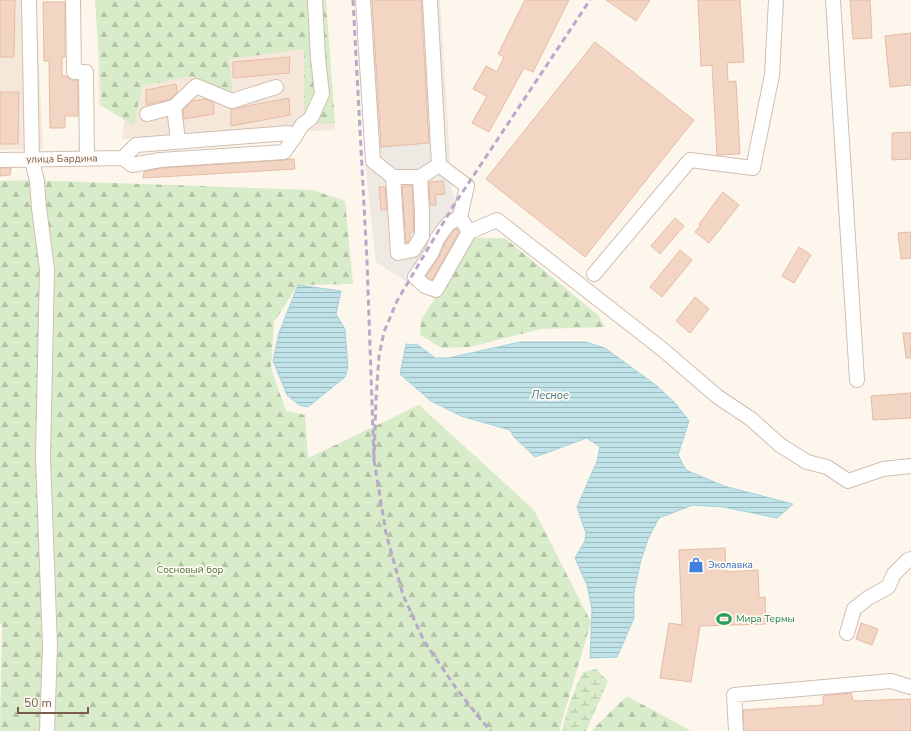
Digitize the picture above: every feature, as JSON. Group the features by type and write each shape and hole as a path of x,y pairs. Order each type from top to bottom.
{"street":[{"path":"29,0 32,160 37,181 47,269 43,457 50,647 48,731"},
{"path":"73,0 74,72 86,72 87,160"},
{"path":"289,133 136,145 123,158 132,165 160,160 284,152 302,125 311,118 322,94 318,58 315,0"},
{"path":"363,0 373,161 393,177 420,177 439,165"},
{"path":"430,0 439,165"},
{"path":"594,274 690,160 753,168 772,74 776,0"},
{"path":"833,0 857,380"},
{"path":"147,114 174,107 196,86 232,101 276,87"},
{"path":"174,107 178,141"},
{"name":"улица Бардина","path":"0,160 87,160 123,158"},
{"path":"439,165 467,186 460,217 469,232"},
{"path":"393,177 398,253 413,250 422,236 420,177"},
{"path":"460,217 448,224 437,239 432,252 415,278 425,286 436,290 469,232 497,220 662,349 718,397 751,419 780,445 807,462 827,467 848,481 883,469 911,466"},
{"path":"847,633 854,609 868,598 888,587 894,574 908,560 911,559"},
{"path":"736,731 734,695 891,681 911,686"}],"shaded area":[{"path":"0,0 36,0 43,149 0,150"},
{"path":"98,0 325,0 335,130 122,139 126,108 99,107"},
{"path":"358,0 440,0 452,190 476,249 434,299 376,262 366,171"}],"green space":[{"path":"95,0 326,0 335,123 304,125 304,49 229,59 233,94 192,76 142,86 134,126 102,106"},
{"name":"Сосновый бор","path":"29,180 313,190 345,201 353,284 298,285 274,322 271,368 286,411 305,415 308,458 419,405 534,510 591,622 559,731 0,731 2,624 0,624 0,181"},
{"path":"473,238 505,238 598,315 605,327 541,329 470,347 442,348 420,335 421,320"},
{"path":"596,669 608,681 586,731 562,731 566,715 583,672"},
{"path":"627,696 691,731 591,731"}],"water":[{"path":"298,285 341,291 336,314 345,329 348,368 345,377 308,407 299,405 287,395 273,361 279,333"},
{"name":"Лесное","path":"520,342 586,342 605,348 657,386 676,404 689,421 678,455 686,470 724,486 793,504 777,518 723,507 693,505 659,518 648,539 641,560 634,592 634,618 617,657 590,658 592,609 587,585 575,558 585,541 586,533 577,507 597,461 600,447 587,438 535,457 514,437 510,430 461,416 431,401 400,374 406,344 418,345 435,358 448,358"}],"building":[{"path":"0,0 15,0 14,57 0,57"},
{"path":"372,0 421,0 429,143 381,147"},
{"path":"525,0 569,0 533,72 524,68 489,132 472,123 487,96 473,89 486,66 497,72 504,57 498,54"},
{"path":"606,0 650,0 636,21"},
{"path":"698,0 740,0 744,62 727,63 728,82 736,81 740,154 717,155 712,65 701,66"},
{"path":"850,0 870,0 872,38 853,39"},
{"path":"43,2 65,2 65,57 62,57 62,76 67,76 70,80 78,80 78,116 65,116 65,128 50,128 49,61 44,61"},
{"path":"911,33 911,85 890,87 885,36"},
{"path":"595,42 694,120 585,257 486,179"},
{"path":"290,57 289,73 233,78 233,62"},
{"path":"176,84 177,92 170,99 146,105 146,90"},
{"path":"0,92 19,92 18,144 0,144"},
{"path":"289,98 290,115 231,126 231,109"},
{"path":"205,99 213,102 214,114 184,119 183,110 192,101"},
{"path":"911,132 911,159 892,160 892,133"},
{"path":"294,159 295,169 143,178 144,172 161,168"},
{"path":"0,168 11,168 10,175 0,176"},
{"path":"443,181 445,194 435,195 436,205 430,205 429,182"},
{"path":"402,186 412,186 414,232 410,232 410,239 406,243"},
{"path":"379,187 385,187 387,210 381,210"},
{"path":"723,192 739,205 709,243 695,232 701,225 699,224"},
{"path":"675,218 684,226 660,254 651,246"},
{"path":"457,229 459,232 432,280 429,279 426,276 439,257 445,243 454,230"},
{"path":"911,232 911,258 901,259 898,233"},
{"path":"799,247 811,255 794,283 782,276"},
{"path":"680,250 692,260 662,297 650,287"},
{"path":"695,297 709,309 690,333 676,321"},
{"path":"903,333 911,333 911,358 906,358"},
{"path":"911,393 911,418 873,420 871,396"},
{"path":"725,548 726,572 758,570 759,598 765,597 766,624 700,626 691,682 660,678 669,623 682,625 679,550"},
{"path":"861,623 878,629 872,645 856,639"},
{"path":"851,693 853,701 911,699 911,731 744,731 743,710 823,705 823,696"}],"railway":[{"path":"353,0 367,261 374,460 379,356 384,332 397,301 452,208 590,0"},
{"path":"374,460 386,533 403,595 424,641 456,688 491,731"}],"place":[{"name":"Эколавка","path":"696,565"},
{"name":"Мира Термы","path":"724,619"}]}
